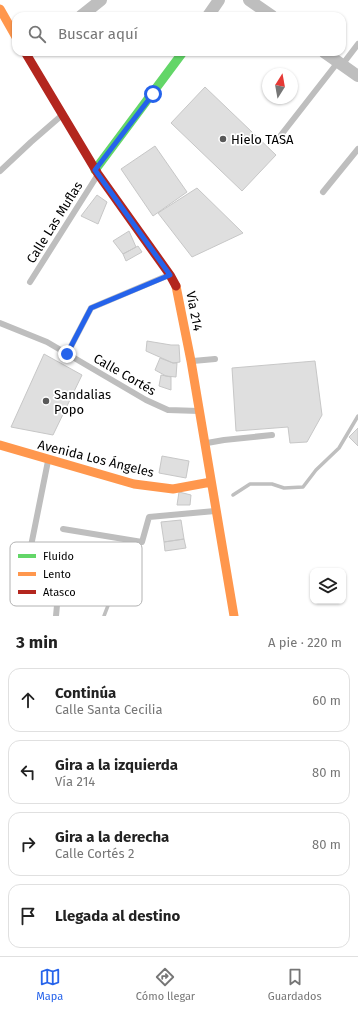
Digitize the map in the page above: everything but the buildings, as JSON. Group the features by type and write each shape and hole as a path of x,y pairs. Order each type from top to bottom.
{"main road":[{"path":"0,10 12,30"},
{"name":"Vía 214","path":"30,56 62,114 97,172 177,287 234,616"},
{"path":"97,172 180,56"},
{"name":"Avenida Los Ángeles","path":"0,445 134,484 173,489 211,482"}],"street":[{"path":"86,12 101,0"},
{"path":"211,12 219,0"},
{"path":"249,0 266,12"},
{"path":"330,56 358,76"}],"lane":[{"path":"281,135 340,63 358,44"},
{"path":"0,171 62,114"},
{"path":"323,192 358,149"},
{"name":"Calle Las Muflas","path":"30,282 97,172"},
{"path":"67,354 91,308 170,275"},
{"name":"Calle Cortés","path":"0,323 27,333 67,354 146,400 168,410 199,411"},
{"path":"191,361 215,359"},
{"path":"205,444 224,440 272,435"},
{"path":"32,542 48,460"},
{"path":"64,529 142,542 149,517 216,511"},
{"path":"56,616 57,606"}],"waterway":[{"path":"233,495 250,484 272,484 284,488 303,487 316,470 339,448 358,416"},
{"path":"104,616 108,606"}],"traffic: fast":[{"path":"95,170 180,56"}],"traffic: slow":[{"path":"0,9 12,30"},
{"path":"176,286 191,361 234,616"},
{"path":"0,445 134,484 173,489 211,482"}],"traffic: jam":[{"path":"27,56 98,174 170,275 176,286"}],"place":[{"name":"Hielo TASA","path":"223,139"},
{"name":"Sandalias Popo","path":"46,401"}],"route":[{"path":"67,354 91,308 170,275 95,170 153,94"}]}
